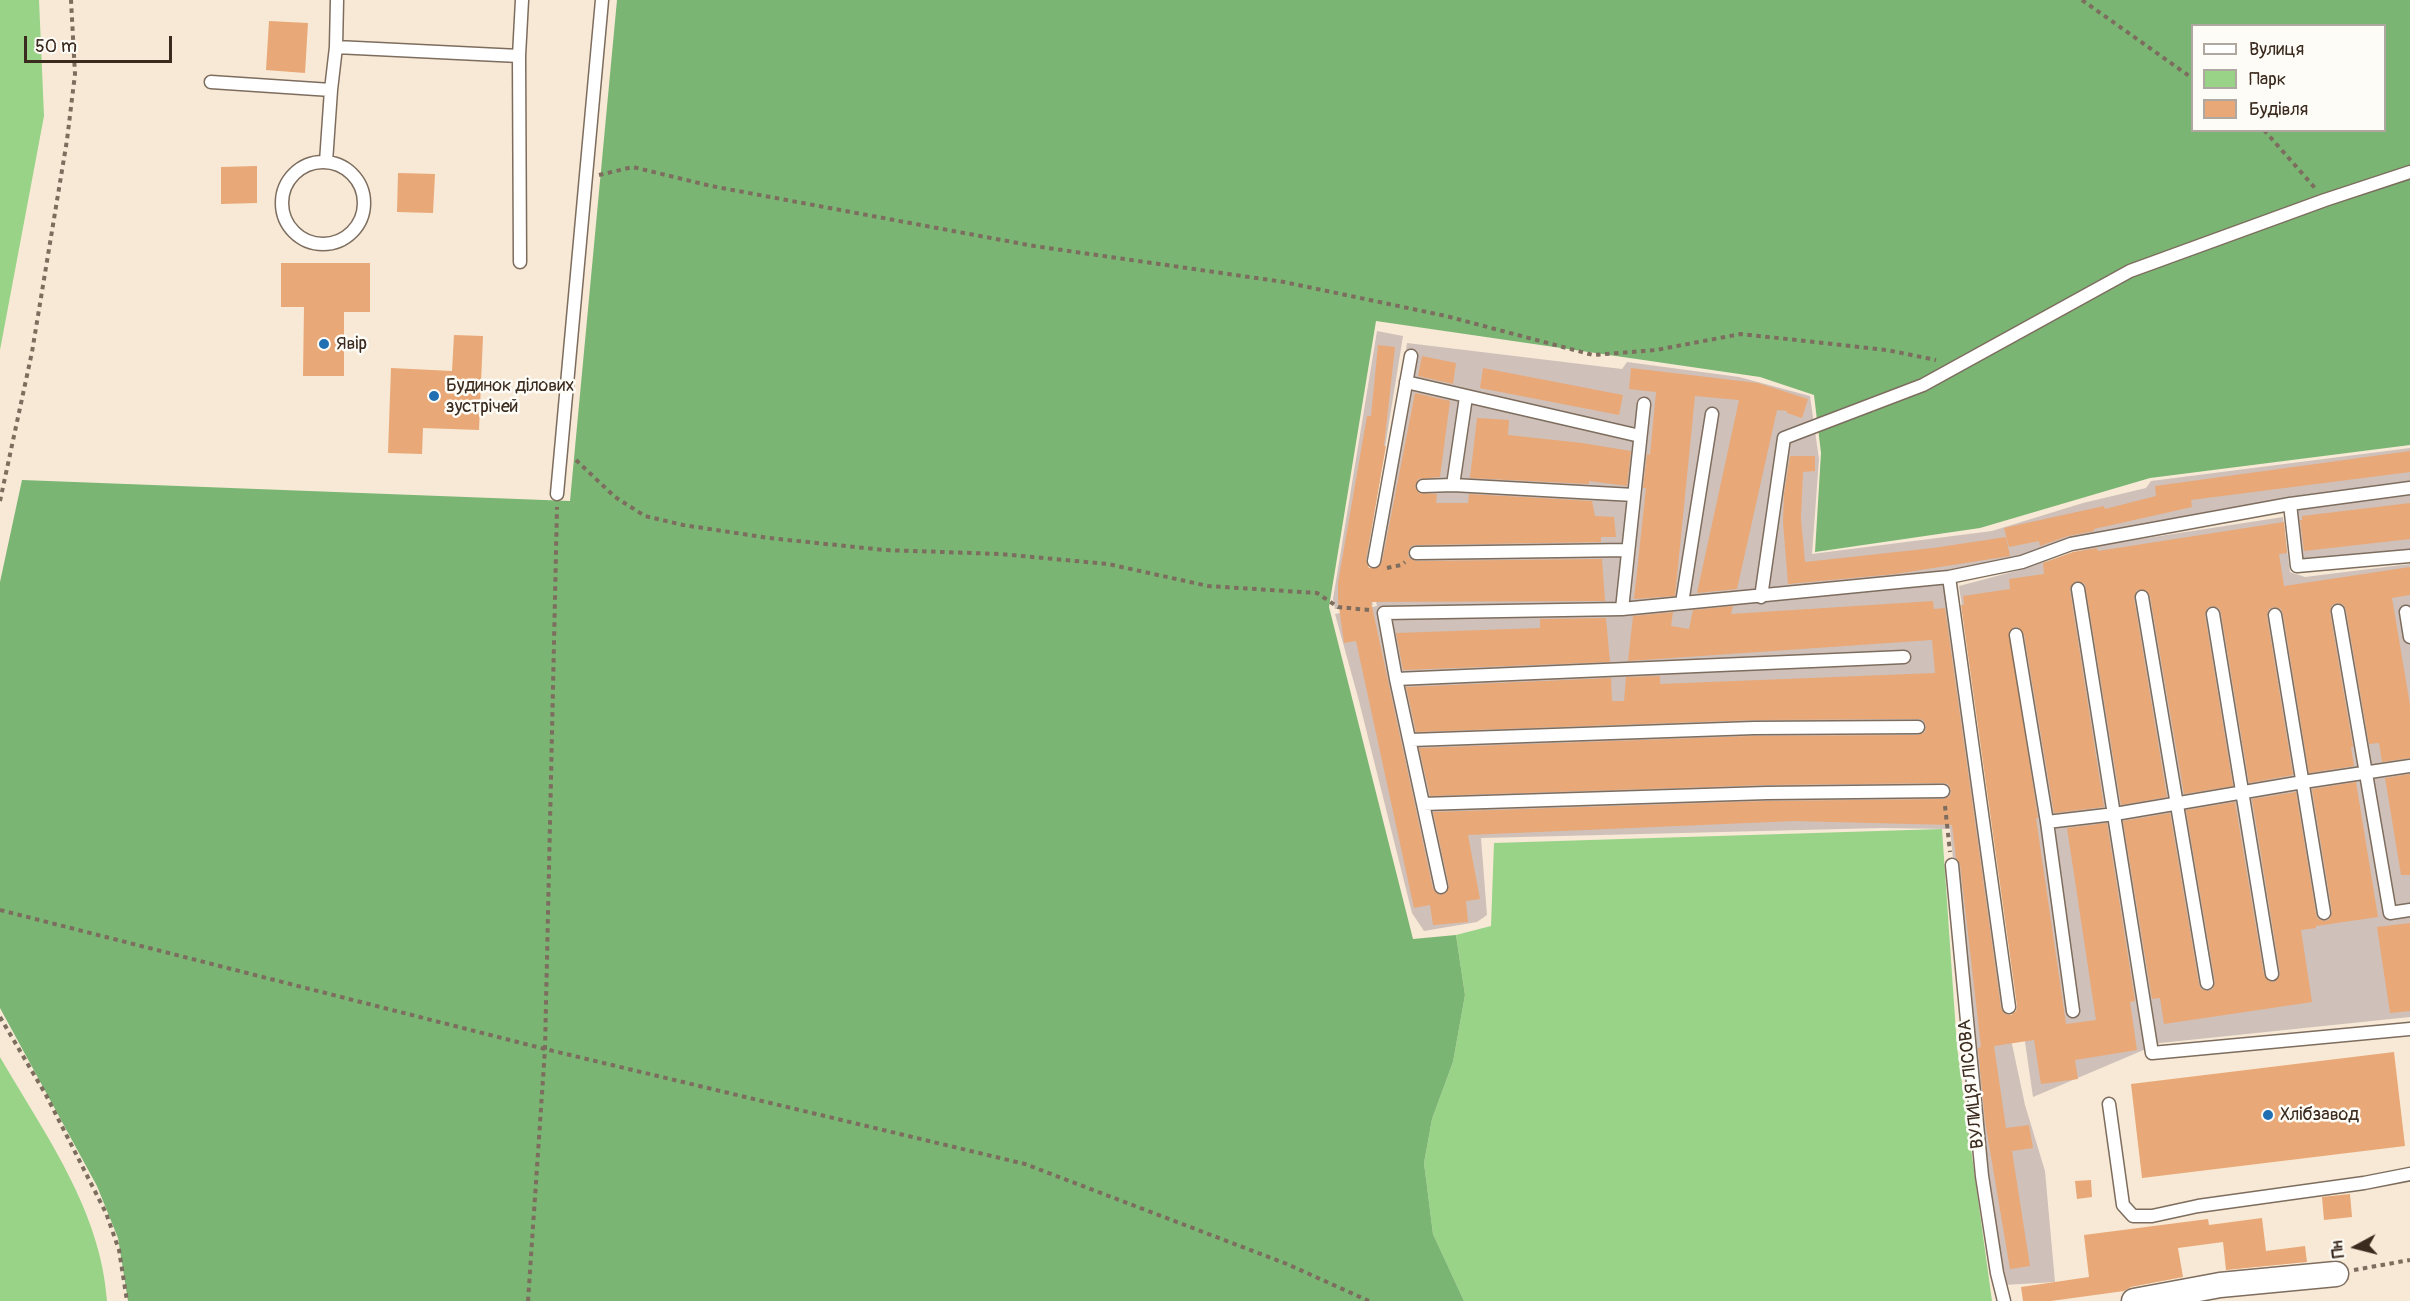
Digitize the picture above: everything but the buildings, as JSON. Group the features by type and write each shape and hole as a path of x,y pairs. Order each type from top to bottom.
{"street":[{"path":"2134,1301 2220,1285 2336,1274"}],"lane":[{"path":"326,162 336,47 337,0"},
{"path":"520,262 519,56 522,0"},
{"path":"557,494 602,0"},
{"path":"336,47 519,56"},
{"path":"211,82 331,90"},
{"path":"326,162 340,165 352,173 360,184 364,197 364,211 359,224 351,234 339,241 326,244 312,243 300,237 290,228 284,216 282,202 284,189 291,177 308,165 326,162"},
{"path":"1761,597 1784,438 1923,385 2130,271 2325,200 2410,172"},
{"path":"1374,561 1411,356"},
{"path":"1406,382 1640,436"},
{"path":"1453,485 1466,397"},
{"path":"1622,609 1644,404"},
{"path":"1682,603 1712,414"},
{"path":"1423,486 1453,485 1634,495"},
{"path":"1441,887 1384,613 1622,609 1949,577 2022,562 2071,544 2290,504 2410,488"},
{"path":"2290,504 2297,566 2410,556"},
{"path":"1416,553 1628,550"},
{"path":"1949,577 2009,1007"},
{"path":"2078,589 2152,1053 2410,1029"},
{"path":"2142,597 2206,983"},
{"path":"2338,611 2390,913 2410,910"},
{"path":"2406,612 2410,637"},
{"path":"2212,614 2272,974"},
{"path":"2275,615 2324,913"},
{"path":"2016,635 2047,822 2073,1011"},
{"path":"1396,679 1904,657"},
{"path":"1411,740 1754,728 1918,727"},
{"path":"2047,822 2115,814 2410,766"},
{"path":"1423,804 1767,792 1943,791"},
{"name":"ВУЛИЦЯ ЛІСОВА","path":"1952,865 1982,1176 1996,1273 2004,1301"},
{"path":"2109,1104 2123,1205 2133,1216 2152,1216 2198,1206 2364,1183 2410,1174"}],"path":[{"path":"0,501 32,352 67,140 75,74 71,0"},
{"path":"2082,0 2191,77"},
{"path":"2266,132 2325,200"},
{"path":"586,178 633,167 711,186 1034,246 1284,282 1446,316 1593,355 1656,350 1741,334 1887,350 1961,365"},
{"path":"562,447 615,497 645,516 683,525 769,538 884,550 1000,554 1108,564 1208,586 1317,593 1338,607 1384,613"},
{"path":"528,1301 545,1049 557,494"},
{"path":"1374,561 1383,569 1401,565 1416,553"},
{"path":"1943,791 1952,865"},
{"path":"0,910 545,1049 1025,1164 1287,1264 1369,1301"},
{"path":"0,1017 46,1095 106,1213 119,1250 127,1301"},
{"path":"2336,1274 2410,1260"}],"shaded area":[{"path":"1377,331 1403,336 1365,571 1373,605 1335,609 1333,599"},
{"path":"1407,343 1622,369 1627,362 1739,377 1810,396 1819,459 1812,554 1992,531 2083,503 2146,488 2151,481 2410,448 2410,551 2303,560 2296,509 2082,546 1946,586 2006,1016 2025,1105 2045,1171 2055,1282 2004,1285 1980,1123 1950,829 1882,828 1481,838 1487,915 1477,922 1424,931 1412,913 1335,614 1377,606 1369,573"},
{"path":"2283,517 2290,572 2305,577 2410,564 2410,1017 2160,1043 2033,1097 1959,586 2095,546"}],"green space":[{"path":"0,0 39,0 44,116 0,350"},
{"path":"617,0 2410,0 2410,445 2150,478 1980,528 1815,552 1821,453 1814,395 1760,377 1376,321 1329,607 1413,939 1456,935 1465,995 1453,1062 1432,1119 1424,1163 1433,1234 1464,1301 128,1301 118,1238 97,1186 0,1008 0,582 22,480 570,501"},
{"path":"1942,829 1957,1047 1992,1301 1464,1301 1433,1234 1424,1163 1432,1119 1453,1062 1465,995 1456,935 1491,926 1494,843"},
{"path":"0,1057 52,1144 82,1204 94,1235 107,1301 0,1301"}],"place":[{"name":"Явір","path":"324,344"},
{"name":"Будинок ділових зустрічей","path":"434,396"},
{"name":"Хлібзавод","path":"2268,1115"}]}
